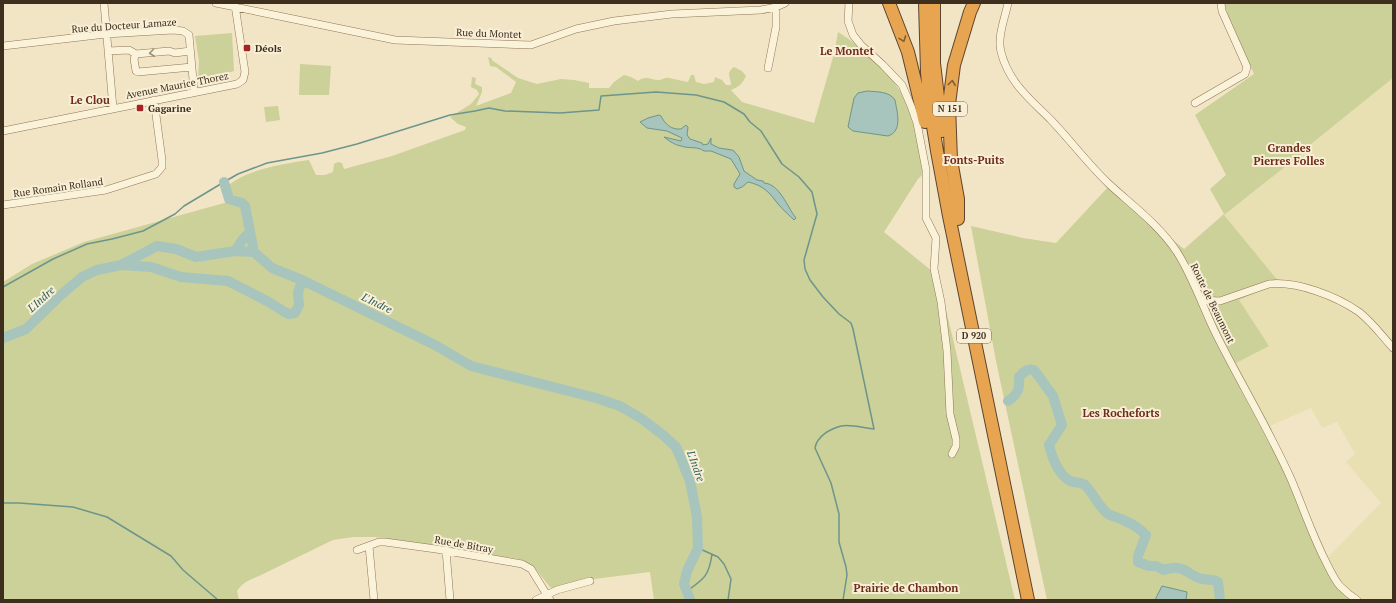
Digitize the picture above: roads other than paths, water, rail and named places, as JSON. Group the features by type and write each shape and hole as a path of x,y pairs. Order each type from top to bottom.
{"highway":[{"name":"D 920","path":"889,3 908,52 933,160 945,196"},
{"name":"D 920","path":"925,3 926,57 930,108 945,196 1028,600"},
{"name":"D 920","path":"934,3 934,63 944,149 1035,600"},
{"name":"N 151","path":"958,219 958,199 951,160 950,104 954,64 974,3"}],"street":[{"path":"104,3 113,108"},
{"name":"Rue du Montet","path":"216,3 235,5 395,40 531,45 576,29 614,21 672,14 756,11 776,7 785,3"},
{"path":"849,3 848,21 853,35 861,45 888,69 902,85 917,123 926,170 926,218 936,238 934,267 941,302 947,351 950,414 956,439 956,446 952,454"},
{"name":"Route de Beaumont","path":"1008,3 1001,33 1001,51 1008,70 1017,85 1027,97 1052,121 1109,183 1146,215 1166,236 1192,278 1217,336 1275,446 1291,479 1321,553 1332,575 1340,586 1356,600"},
{"path":"1195,103 1245,74 1247,67 1222,10 1221,3"},
{"name":"Avenue Maurice Thorez","path":"3,131 194,91 237,84 243,80 245,72 235,5"},
{"path":"768,68 776,27 776,7"},
{"name":"Rue du Docteur Lamaze","path":"3,46 106,34 173,30 184,31 189,35 194,91"},
{"path":"108,51 129,50 136,54 190,51"},
{"path":"136,54 134,59 136,71 138,72 192,67"},
{"name":"Rue Romain Rolland","path":"3,205 106,190 156,174 162,167 162,160 154,100"},
{"path":"1201,300 1220,301 1269,284 1277,283 1299,287 1337,300 1360,313 1393,348"},
{"name":"Rue de Bitray","path":"356,550 385,542 446,550 526,566 531,569 549,597"},
{"path":"369,546 374,600"},
{"path":"446,550 450,600"},
{"path":"536,600 549,597 590,580"}],"water":[{"path":"867,91 886,93 895,100 898,121 896,130 893,134 888,136 853,131 848,127 854,98 858,93"},
{"path":"659,115 666,124 674,129 681,129 686,125 688,127 687,135 690,139 702,143 703,145 708,144 711,138 711,144 719,148 734,151 739,157 744,171 757,180 763,181 764,183 770,184 774,187 783,197 796,218 794,220 769,193 758,185 748,182 737,189 734,187 734,184 740,174 731,159 711,151 704,151 702,149 677,145 664,137 681,141 682,138 667,131 647,128 640,122"},
{"path":"1162,586 1187,592 1186,600 1155,600"}],"waterway":[{"path":"3,287 53,259 87,244 143,231 175,214 184,206 238,174 267,163 322,153 357,144 450,115 489,108 505,111 560,113 599,110 601,96 656,92 696,95 724,102 744,114 750,122 761,131 782,164 799,177 812,192 817,214 804,260 805,269 810,280 823,297 839,314 851,323 853,329 874,429 849,425 837,427 828,431 821,437 815,448 831,483 839,514 839,542 847,575 843,600"},
{"path":"224,182 229,199 242,203 245,206 254,252"},
{"path":"235,251 250,232"},
{"name":"L'Indre","path":"121,265 157,246 176,249 196,257 235,251 254,252 272,268 302,280 435,345 471,366 596,398 620,406 642,419 676,447 690,481 697,517 698,548 687,571 684,584 690,600"},
{"name":"L'Indre","path":"3,338 26,329 82,277 97,270 121,265 151,267 181,277 228,281 267,301 288,314 295,313 299,305 298,293 302,280"},
{"path":"1008,401 1018,391 1019,377 1027,370 1034,370 1053,396 1062,425 1049,445 1054,460 1062,474 1070,481 1085,485 1108,514 1131,524 1146,535 1138,556 1138,562 1149,566 1156,566 1164,570 1177,568 1185,570 1202,579 1216,581 1218,582 1220,600"},
{"path":"3,503 73,507 107,517 171,556 183,570 218,600"},
{"name":"L'Indre","path":"698,548 718,557 724,564 731,579 728,600"},
{"name":"L'Indre","path":"687,591 705,576 712,554"}],"place":[{"name":"Déols","path":"247,48"},
{"name":"Gagarine","path":"140,108"}],"district":[{"name":"Le Montet","path":"847,51"},
{"name":"Le Clou","path":"90,100"},
{"name":"Grandes Pierres Folles","path":"1289,154"},
{"name":"Fonts-Puits","path":"974,160"},
{"name":"Les Rocheforts","path":"1121,413"},
{"name":"Prairie de Chambon","path":"906,588"}]}
